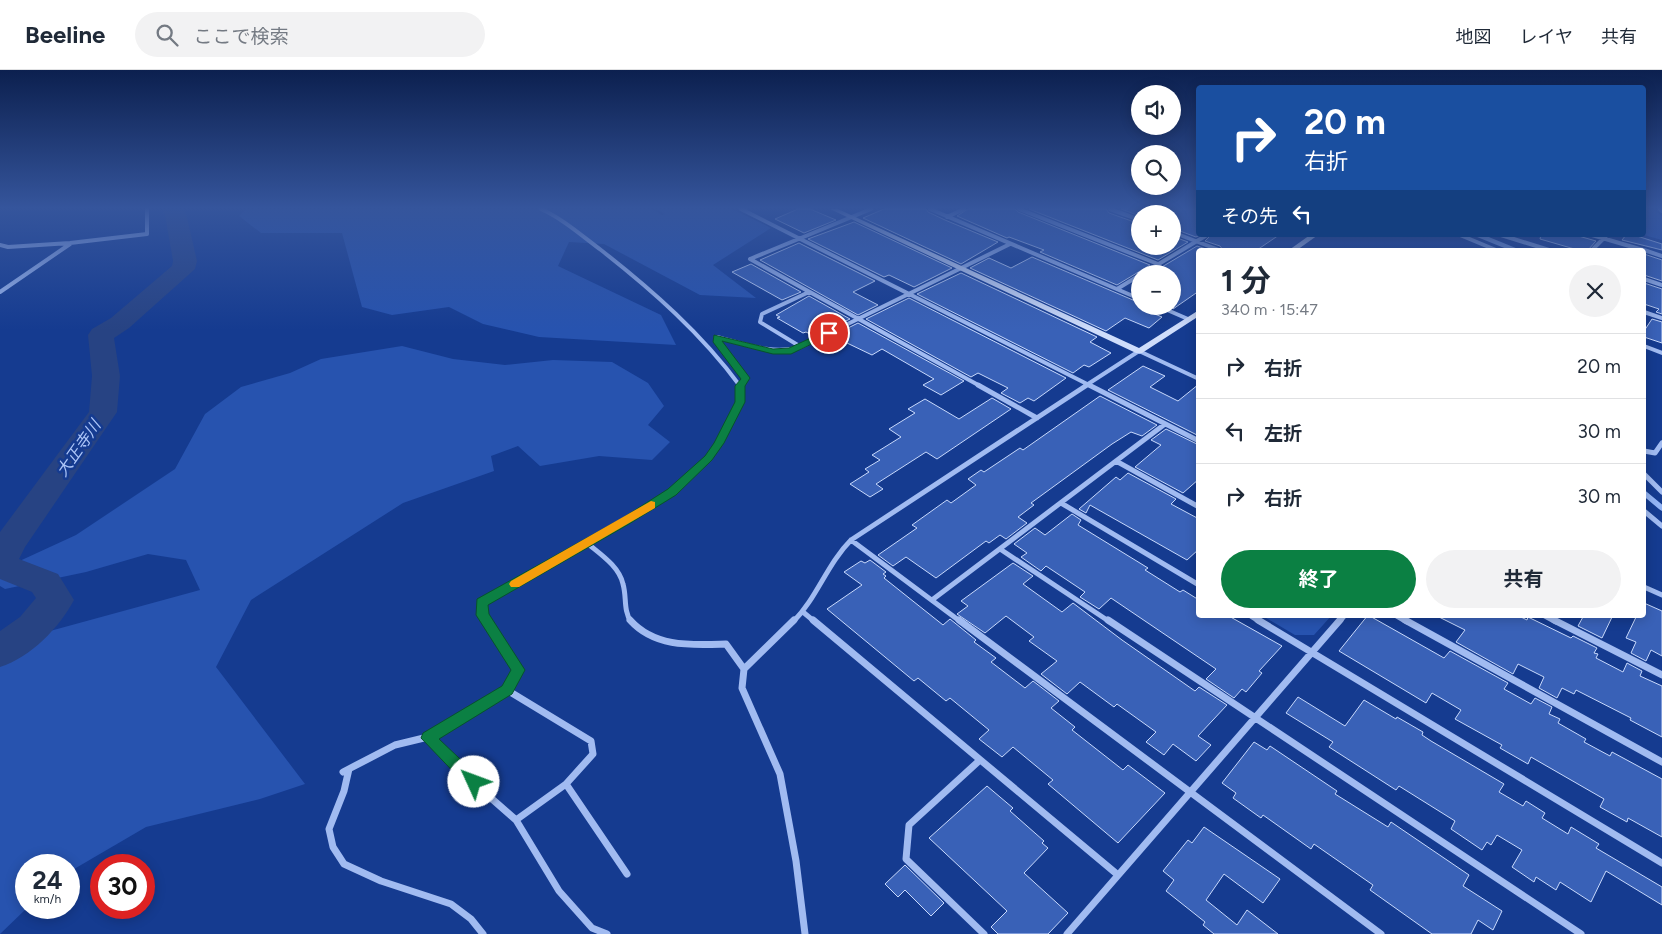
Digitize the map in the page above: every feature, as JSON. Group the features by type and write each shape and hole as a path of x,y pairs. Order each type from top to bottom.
{"street":[{"path":"0,292 61,249"},
{"path":"599,249 644,284 683,320 740,386"},
{"path":"774,249 750,259 1037,418"},
{"path":"820,249 1196,439"},
{"path":"919,249 1196,379"},
{"path":"483,934 471,919 451,904 382,881 344,864 333,848 329,829 344,791 346,770 395,745 428,738 507,690 518,670 482,615 482,603 672,492 709,458 740,402 740,386 746,378 728,357 718,342 717,336 773,351 791,351 999,249"},
{"path":"1023,249 1131,295"},
{"path":"1121,249 1158,264 1182,249"},
{"path":"1646,251 1662,256"},
{"path":"1117,289 1131,280"},
{"path":"1646,280 1662,285"},
{"path":"801,347 760,322 762,314 809,292"},
{"path":"1646,313 1662,318"},
{"path":"805,934 796,861 780,774 742,688 744,669 803,612 842,549 851,540 1196,314"},
{"path":"1179,315 1188,319"},
{"path":"1646,347 1662,353"},
{"path":"932,600 1166,424"},
{"path":"1646,451 1656,453 1662,443"},
{"path":"1116,461 1196,505"},
{"path":"1646,476 1662,492"},
{"path":"1061,503 1196,583"},
{"path":"1646,513 1662,526"},
{"path":"851,540 1381,934"},
{"path":"587,543 609,561 623,583 624,606 635,627 651,638 678,645 726,644 744,669"},
{"path":"1000,549 1581,934"},
{"path":"1646,588 1662,595"},
{"path":"803,612 1118,875"},
{"path":"1253,618 1662,863"},
{"path":"1067,934 1342,618"},
{"path":"1400,618 1662,762"},
{"path":"1549,618 1662,675"},
{"path":"507,690 591,741 594,754 566,784 516,820"},
{"path":"428,738 460,770 516,820 559,891 594,931 606,934"},
{"path":"980,760 910,825 906,859 984,934"},
{"path":"566,784 627,874"}],"shaded area":[{"path":"346,249 566,249 558,266 661,315 676,345 539,337 483,324 449,307 392,315 362,307"},
{"path":"614,249 738,249 713,265 756,298 700,295"},
{"path":"402,346 453,359 505,365 553,360 612,362 648,383 664,406 648,425 670,442 652,460 599,456 540,466 518,446 491,456 494,471 403,503 251,600 216,667 305,784 260,799 146,827 100,854 90,854 90,860 80,866 80,854 15,854 16,919 0,934 0,657 50,631 200,590 186,560 148,554 86,572 5,589 0,586 0,570 76,535 175,469 205,414 241,387 290,373 321,359"},
{"path":"1266,618 1329,618 1314,635 1295,635"}],"building":[{"path":"785,249 812,249 875,281 853,292 878,305 858,315 760,260"},
{"path":"829,249 912,249 952,268 914,287 889,275 884,277"},
{"path":"930,249 986,249 961,264"},
{"path":"1042,249 1111,249 1150,265 1131,265 1131,277 1117,285 1040,252 1044,250"},
{"path":"1191,249 1196,249 1196,293 1181,303 1181,265 1165,265"},
{"path":"1145,255 1166,255 1158,260"},
{"path":"1646,255 1662,260 1662,281 1646,276"},
{"path":"1032,257 1131,299 1131,315 1157,315 1162,317 1149,328 1125,318 1106,331 970,268 989,258 1011,268"},
{"path":"751,264 801,292 782,300 732,272"},
{"path":"961,273 1097,337 1090,342 1111,353 1089,367 1084,365 1073,373 917,294"},
{"path":"1646,284 1662,289 1662,314 1656,312 1659,309 1646,305"},
{"path":"809,296 850,319 814,336 806,332 803,333 777,318 780,317 776,315"},
{"path":"909,298 1066,378 1034,401 1028,398 1020,403 1001,393 1008,388 978,373 971,377 866,319"},
{"path":"1652,319 1662,322 1662,343 1646,338 1646,328"},
{"path":"858,323 964,381 941,395 923,385 934,379 882,349 872,355 847,343 842,346 836,343 830,345 822,341"},
{"path":"1143,366 1165,376 1150,387 1178,401 1196,386 1196,434 1108,390"},
{"path":"1100,396 1157,425 1142,436 1131,432 1112,444 1031,503 1034,505 1018,517 1027,523 1006,539 1000,535 989,543 986,541 936,578 906,557 893,566 878,555 917,528 912,525 947,500 951,503 976,485 968,479 981,470 984,472 1020,448 1023,450"},
{"path":"992,398 1011,409 937,459 926,452 876,484 883,489 870,497 850,484 869,472 865,469 880,460 872,455 901,437 889,429 915,413 908,409 925,399 959,419"},
{"path":"1166,429 1196,444 1196,482 1183,493 1135,467 1161,445 1151,440"},
{"path":"1128,473 1176,499 1171,504 1196,517 1196,552 1187,560 1090,505 1086,513 1079,509 1116,477 1120,480"},
{"path":"1072,514 1081,520 1078,525 1148,568 1145,570 1180,592 1183,590 1196,598 1196,618 1232,618 1282,646 1259,671 1262,673 1246,692 1242,689 1234,698 1206,679 1216,669 1111,598 1099,609 1080,597 1085,592 1046,566 1041,571 1021,557 1027,553 1014,544 1035,528 1045,535"},
{"path":"870,560 886,572 883,574 886,576 884,578 943,625 950,619 976,640 974,642 996,658 991,662 1025,688 1033,681 1059,701 1051,708 1075,727 1072,730 1123,770 1128,765 1165,793 1118,843 1048,784 1053,780 1013,747 1002,757 979,739 989,730 950,698 946,701 918,678 914,681 827,609 862,585 844,572 861,561 865,563"},
{"path":"1013,563 1033,576 1023,584 1062,612 1073,603 1195,691 1199,687 1227,705 1198,736 1211,745 1196,761 1173,744 1164,755 1146,742 1156,732 1117,704 1114,707 1080,682 1067,694 1041,674 1057,661 1029,641 1034,637 1006,616 985,633 957,614 968,606 961,601"},
{"path":"1646,604 1662,611 1662,656 1651,650 1646,661 1631,653 1636,642 1626,638 1636,618 1646,618"},
{"path":"1366,618 1373,618 1444,658 1450,651 1508,683 1504,689 1531,704 1535,698 1552,707 1549,714 1560,719 1558,723 1586,739 1584,742 1610,756 1612,752 1662,779 1662,837 1628,818 1627,822 1600,807 1604,799 1531,757 1528,764 1500,748 1502,745 1455,719 1461,710 1432,693 1426,703 1339,651"},
{"path":"1441,618 1523,618 1527,620 1530,618 1571,638 1573,636 1597,648 1594,653 1598,654 1596,658 1623,672 1627,663 1642,671 1640,676 1662,686 1662,737 1630,720 1631,718 1576,690 1574,694 1562,688 1557,698 1539,688 1544,677 1518,664 1513,674 1456,642 1465,630"},
{"path":"1582,618 1612,618 1602,638 1578,626"},
{"path":"1298,697 1345,726 1364,700 1396,719 1397,717 1423,732 1422,735 1431,741 1504,784 1499,792 1523,806 1526,801 1545,813 1542,818 1568,834 1571,827 1599,844 1596,848 1662,887 1662,905 1606,871 1591,902 1560,882 1556,890 1536,877 1534,882 1512,867 1522,850 1497,835 1491,845 1487,842 1482,850 1451,829 1455,821 1399,786 1396,790 1329,747 1333,742 1286,713"},
{"path":"1254,742 1267,750 1270,746 1337,791 1335,794 1388,827 1391,822 1469,875 1463,886 1502,911 1493,930 1478,920 1471,934 1432,934 1370,890 1373,885 1314,844 1311,849 1263,815 1261,818 1233,798 1236,793 1222,783"},
{"path":"987,786 1013,808 1010,811 1044,841 1042,843 1048,848 1024,873 1068,913 1048,934 998,934 991,927 1007,911 929,838"},
{"path":"1204,827 1280,879 1263,903 1224,874 1206,900 1237,925 1247,910 1278,934 1214,934 1203,925 1205,922 1166,891 1174,880 1163,871 1188,840 1192,843"},
{"path":"905,865 944,903 931,916 905,890 898,897 885,884"}],"waterway":[{"name":"大正寺川","path":"0,563 10,543 103,412 106,376 101,335 120,323 183,269 185,261 183,249"},
{"path":"1646,495 1662,508"},
{"name":"大正寺川","path":"0,565 45,583 56,600 33,627 0,652"}],"slow traffic":[{"path":"515,584 625,522 651,505"}],"route":[{"path":"474,782 428,738 507,690 518,670 482,615 482,603 625,522 672,492 709,458 740,402 740,386 746,378 739,373 718,342 717,336 773,351 791,351 829,333"}]}
